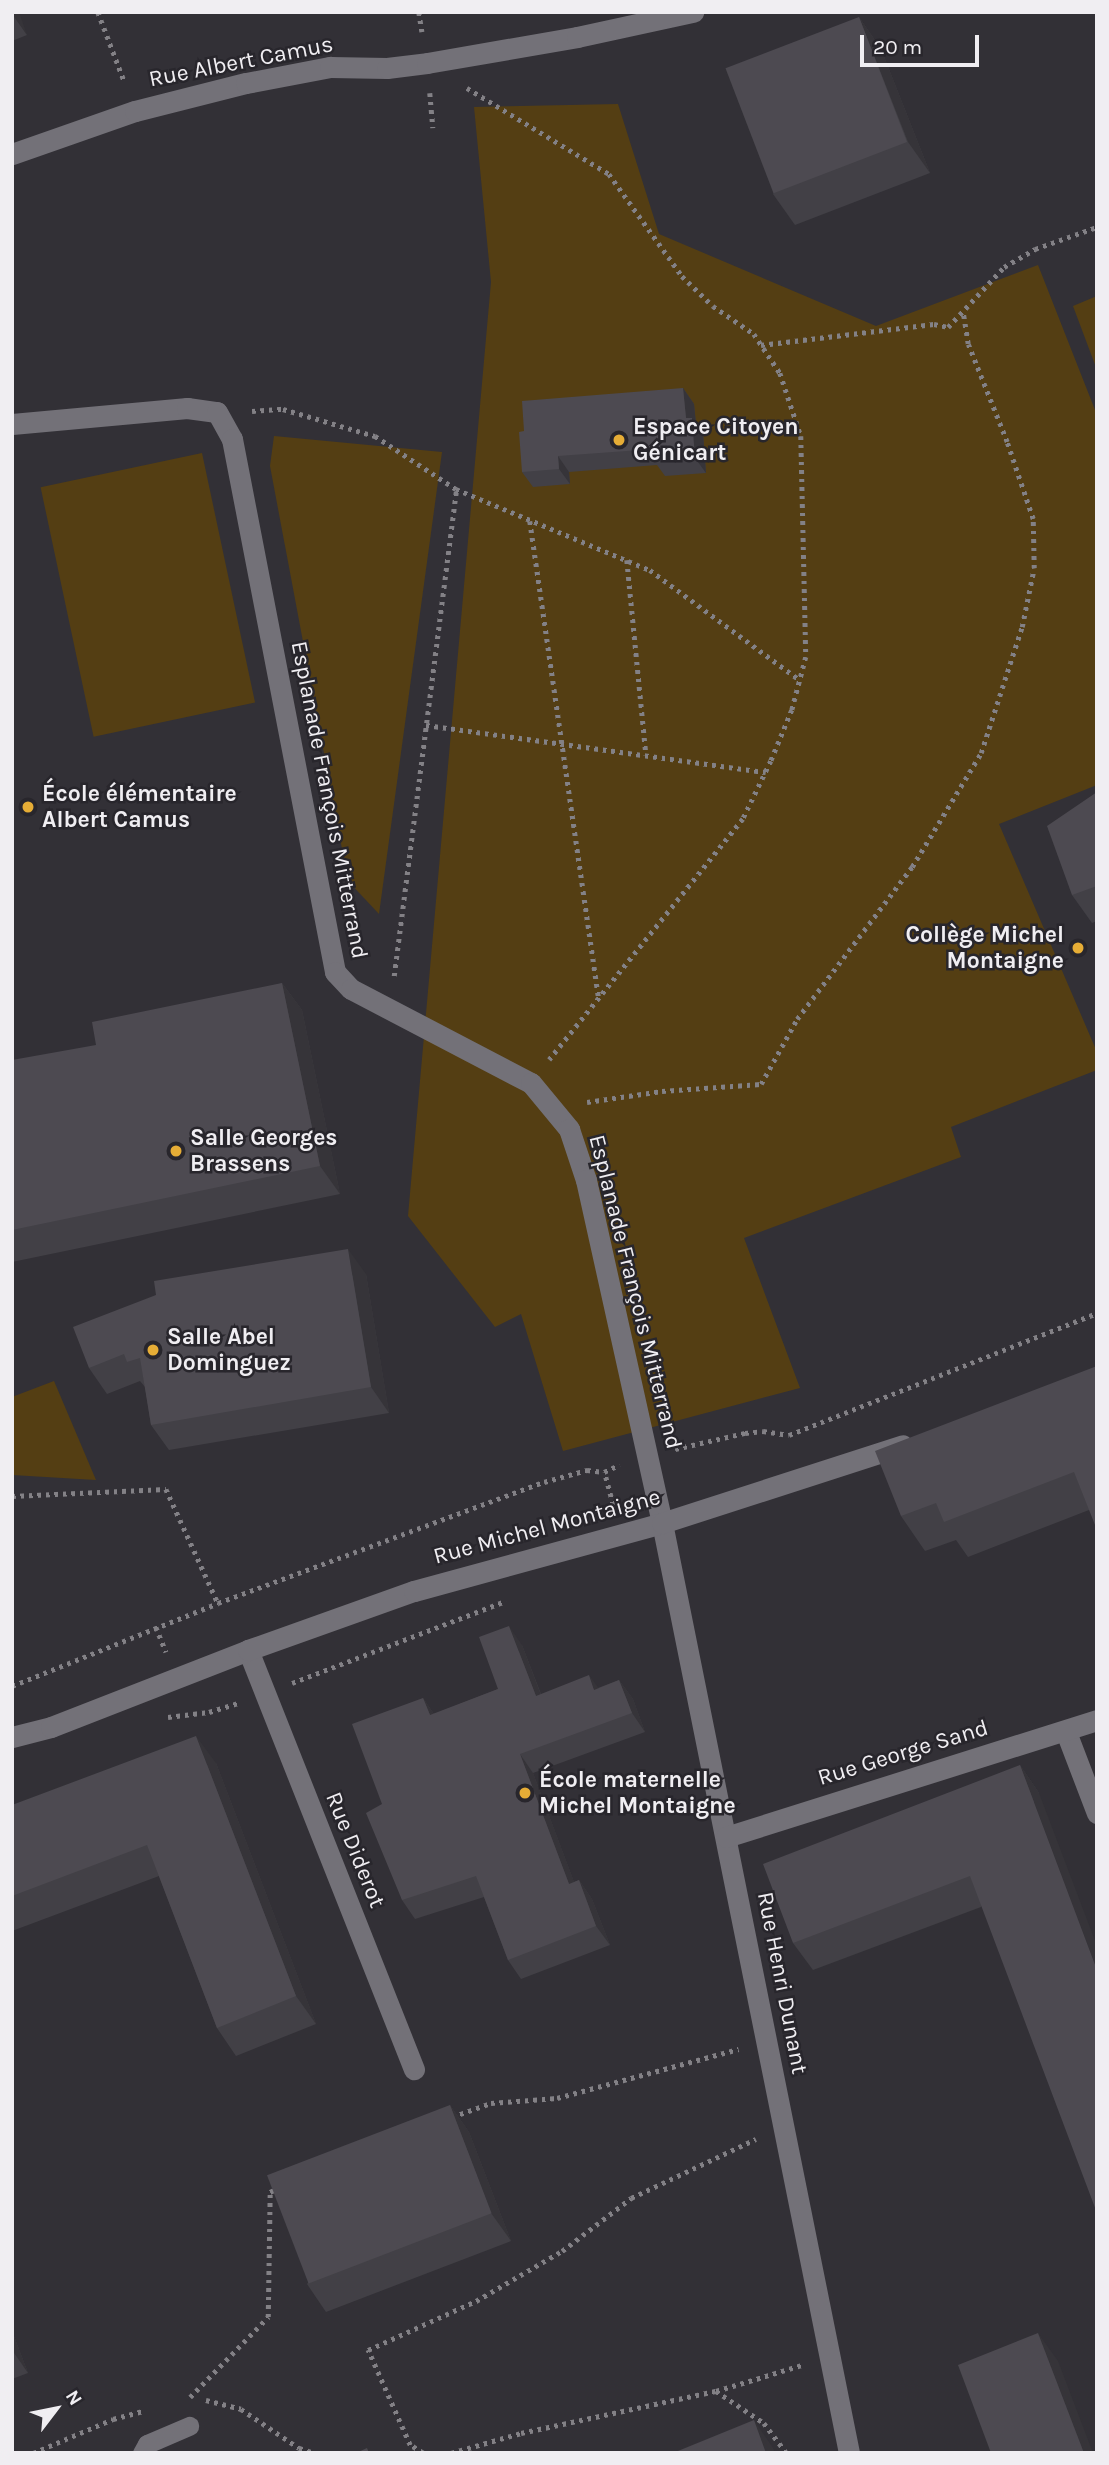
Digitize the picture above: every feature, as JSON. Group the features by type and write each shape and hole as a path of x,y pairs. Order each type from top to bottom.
{"street":[{"name":"Rue Albert Camus","path":"12,154 135,111 246,83 330,67 387,68 427,63 577,37 693,12"},
{"path":"12,424 187,408 217,412"},
{"name":"Esplanade François Mitterrand","path":"217,412 232,439 335,972 351,989 531,1083 569,1129 586,1181 662,1523"},
{"name":"Rue Michel Montaigne","path":"12,1737 51,1727 248,1650 414,1591 621,1532 662,1523 920,1438"},
{"name":"Rue Henri Dunant","path":"662,1523 849,2453"},
{"name":"Rue Diderot","path":"248,1650 414,2069"},
{"name":"Rue George Sand","path":"726,1837 1066,1732 1097,1720"},
{"path":"1066,1732 1097,1813"}],"lane":[{"path":"142,2453 147,2444 189,2426"}],"path":[{"path":"98,12 135,111"},
{"path":"427,63 609,174 682,276 713,306 754,334 780,373 801,436 806,657 792,710 743,819 531,1083"},
{"path":"761,345 934,324 948,327 1004,267 1035,249 1097,227"},
{"path":"551,1108 662,1091 761,1084 797,1019 912,867 981,753 1022,627 1034,568 1033,519 1007,442 968,344 963,311"},
{"path":"217,412 283,409 375,436 456,489 650,570 800,680"},
{"path":"397,954 456,489"},
{"path":"530,520 600,998"},
{"path":"627,560 646,755"},
{"path":"426,725 766,772"},
{"path":"12,1686 218,1603 544,1482 587,1470 604,1472 648,1455 744,1433 763,1431 789,1435 1097,1313"},
{"path":"604,1472 621,1532"},
{"path":"12,1496 166,1489 218,1603"},
{"path":"158,1721 209,1712 265,1693 509,1599"},
{"path":"443,2120 491,2103 557,2098 656,2069 767,2043"},
{"path":"423,2453 410,2445 368,2350 477,2301 562,2250 631,2198 784,2126"},
{"path":"179,2400 192,2396 268,2317 270,2192 281,2187"},
{"path":"451,2453 521,2433 716,2391 830,2357"},
{"path":"716,2391 764,2423 787,2453"},
{"path":"192,2396 241,2409 299,2448 314,2453"},
{"path":"33,2453 113,2419 153,2407"}],"shaded area":[{"path":"618,104 659,234 876,326 1038,265 1097,415 1097,785 999,824 1097,1052 1097,1070 951,1127 961,1157 744,1238 800,1388 563,1451 521,1314 495,1327 408,1216 491,282 474,107"},
{"path":"1097,296 1097,370 1073,306"},
{"path":"274,436 442,452 379,914 348,881 270,466"},
{"path":"202,453 255,702 94,737 41,487"},
{"path":"54,1381 96,1480 12,1475 12,1397"}],"building":[{"path":"859,17 907,142 774,193 725,68"},
{"name":"Espace Citoyen Génicart","path":"683,388 686,418 692,418 695,458 654,461 654,449 558,456 559,469 522,472 519,432 524,431 522,401"},
{"path":"1097,792 1097,886 1072,895 1047,826"},
{"name":"Salle Georges Brassens","path":"282,983 320,1166 12,1230 12,1060 96,1045 92,1022"},
{"path":"348,1249 371,1387 151,1425 140,1358 127,1362 124,1354 89,1368 73,1327 156,1295 154,1281"},
{"path":"1097,1366 1097,1530 1074,1472 944,1522 936,1503 901,1516 875,1451"},
{"path":"509,1626 536,1696 589,1675 594,1690 619,1680 632,1713 520,1754 569,1884 579,1880 596,1926 508,1960 476,1876 402,1900 366,1813 382,1804 352,1724 423,1698 430,1715 498,1689 479,1637"},
{"path":"196,1736 296,1996 217,2028 147,1845 12,1896 12,1805"},
{"path":"1020,1765 1097,1970 1097,2213 970,1876 793,1943 763,1864"},
{"path":"450,2105 492,2213 309,2284 267,2175"},
{"path":"1038,2333 1084,2453 991,2453 958,2365"},
{"path":"754,2420 766,2453 673,2453"},
{"path":"367,2448 369,2453 356,2453"}],"place":[{"name":"Espace Citoyen Génicart","path":"619,440"},
{"name":"École élémentaire Albert Camus","path":"28,807"},
{"name":"Collège Michel Montaigne","path":"1078,948"},
{"name":"Salle Georges Brassens","path":"176,1151"},
{"name":"Salle Abel Dominguez","path":"153,1350"},
{"name":"École maternelle Michel Montaigne","path":"525,1793"}]}
